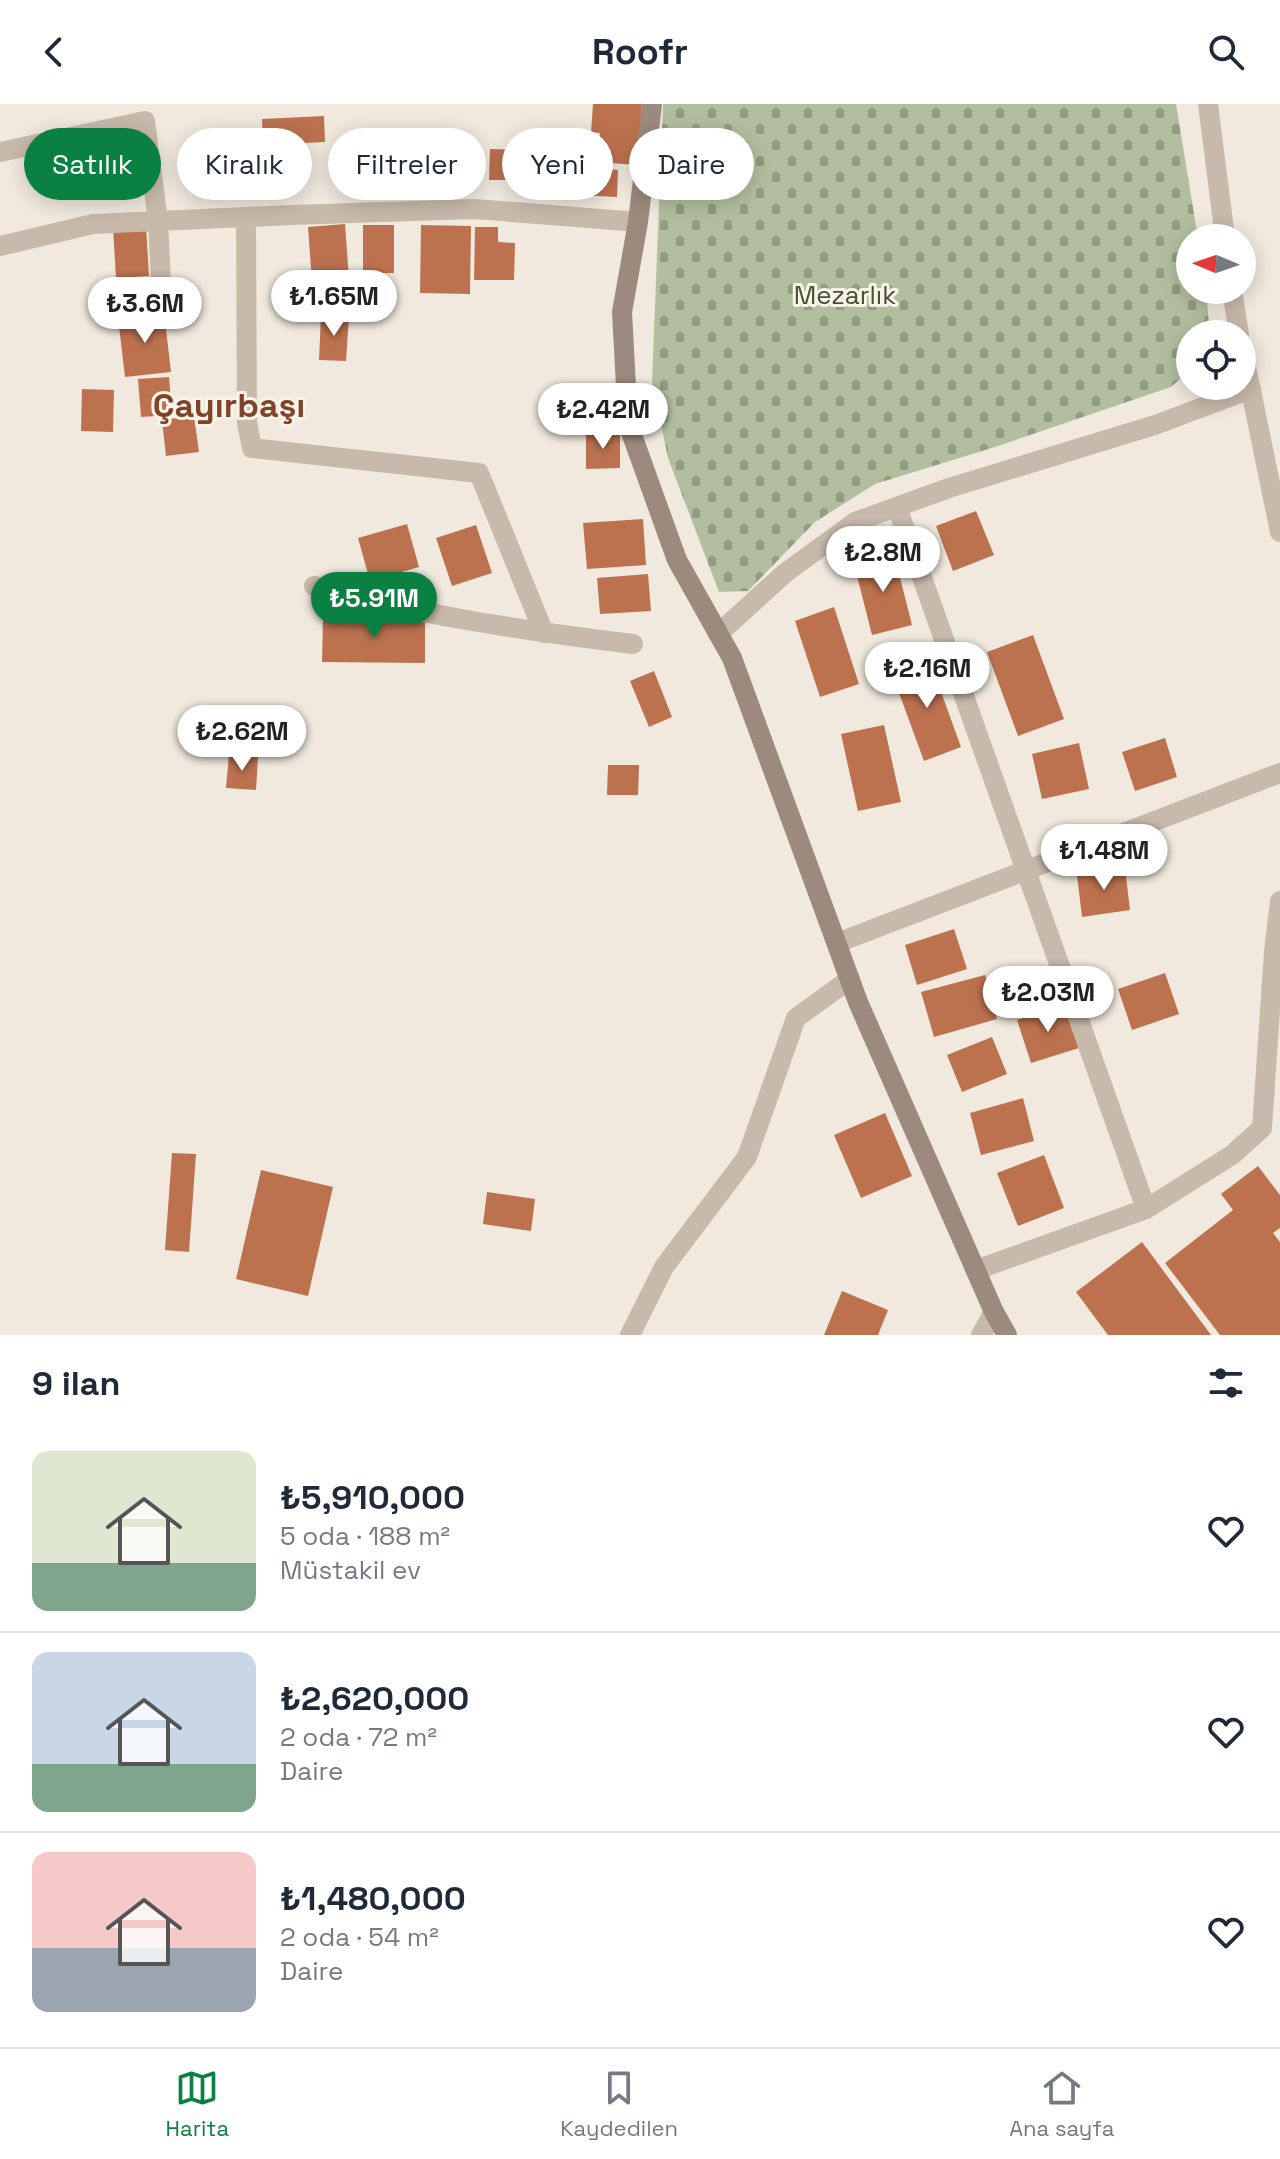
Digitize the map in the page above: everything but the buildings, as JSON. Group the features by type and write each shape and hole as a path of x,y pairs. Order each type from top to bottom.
{"street":[{"path":"652,104 638,222 622,312 628,424 677,560 732,658 850,979 994,1312 1007,1335"},
{"path":"1208,104 1223,224"},
{"path":"0,152 145,121 158,221 162,303"},
{"path":"0,246 93,224 246,217 475,209 638,222"},
{"path":"246,217 247,423 252,448 479,473 544,633"},
{"path":"718,634 785,573 855,522 949,488 1155,425 1222,400"},
{"path":"1253,400 1280,532"},
{"path":"897,507 1146,1209"},
{"path":"314,586 364,600 544,633 633,644"},
{"path":"837,943 1280,773"},
{"path":"976,1270 1146,1209 1232,1155 1262,1128 1280,901"},
{"path":"630,1335 664,1267 747,1157 796,1018 850,979"},
{"path":"981,1335 994,1312"}],"green space":[{"name":"Mezarlık","path":"663,104 1176,104 1196,224 1176,224 1176,304 1207,304 1209,320 1176,320 1176,383 1171,387 875,484 815,522 748,591 719,592 668,458 652,381 659,200 754,200 754,128 662,128"}],"district":[{"name":"Çayırbaşı","path":"229,405"}]}
